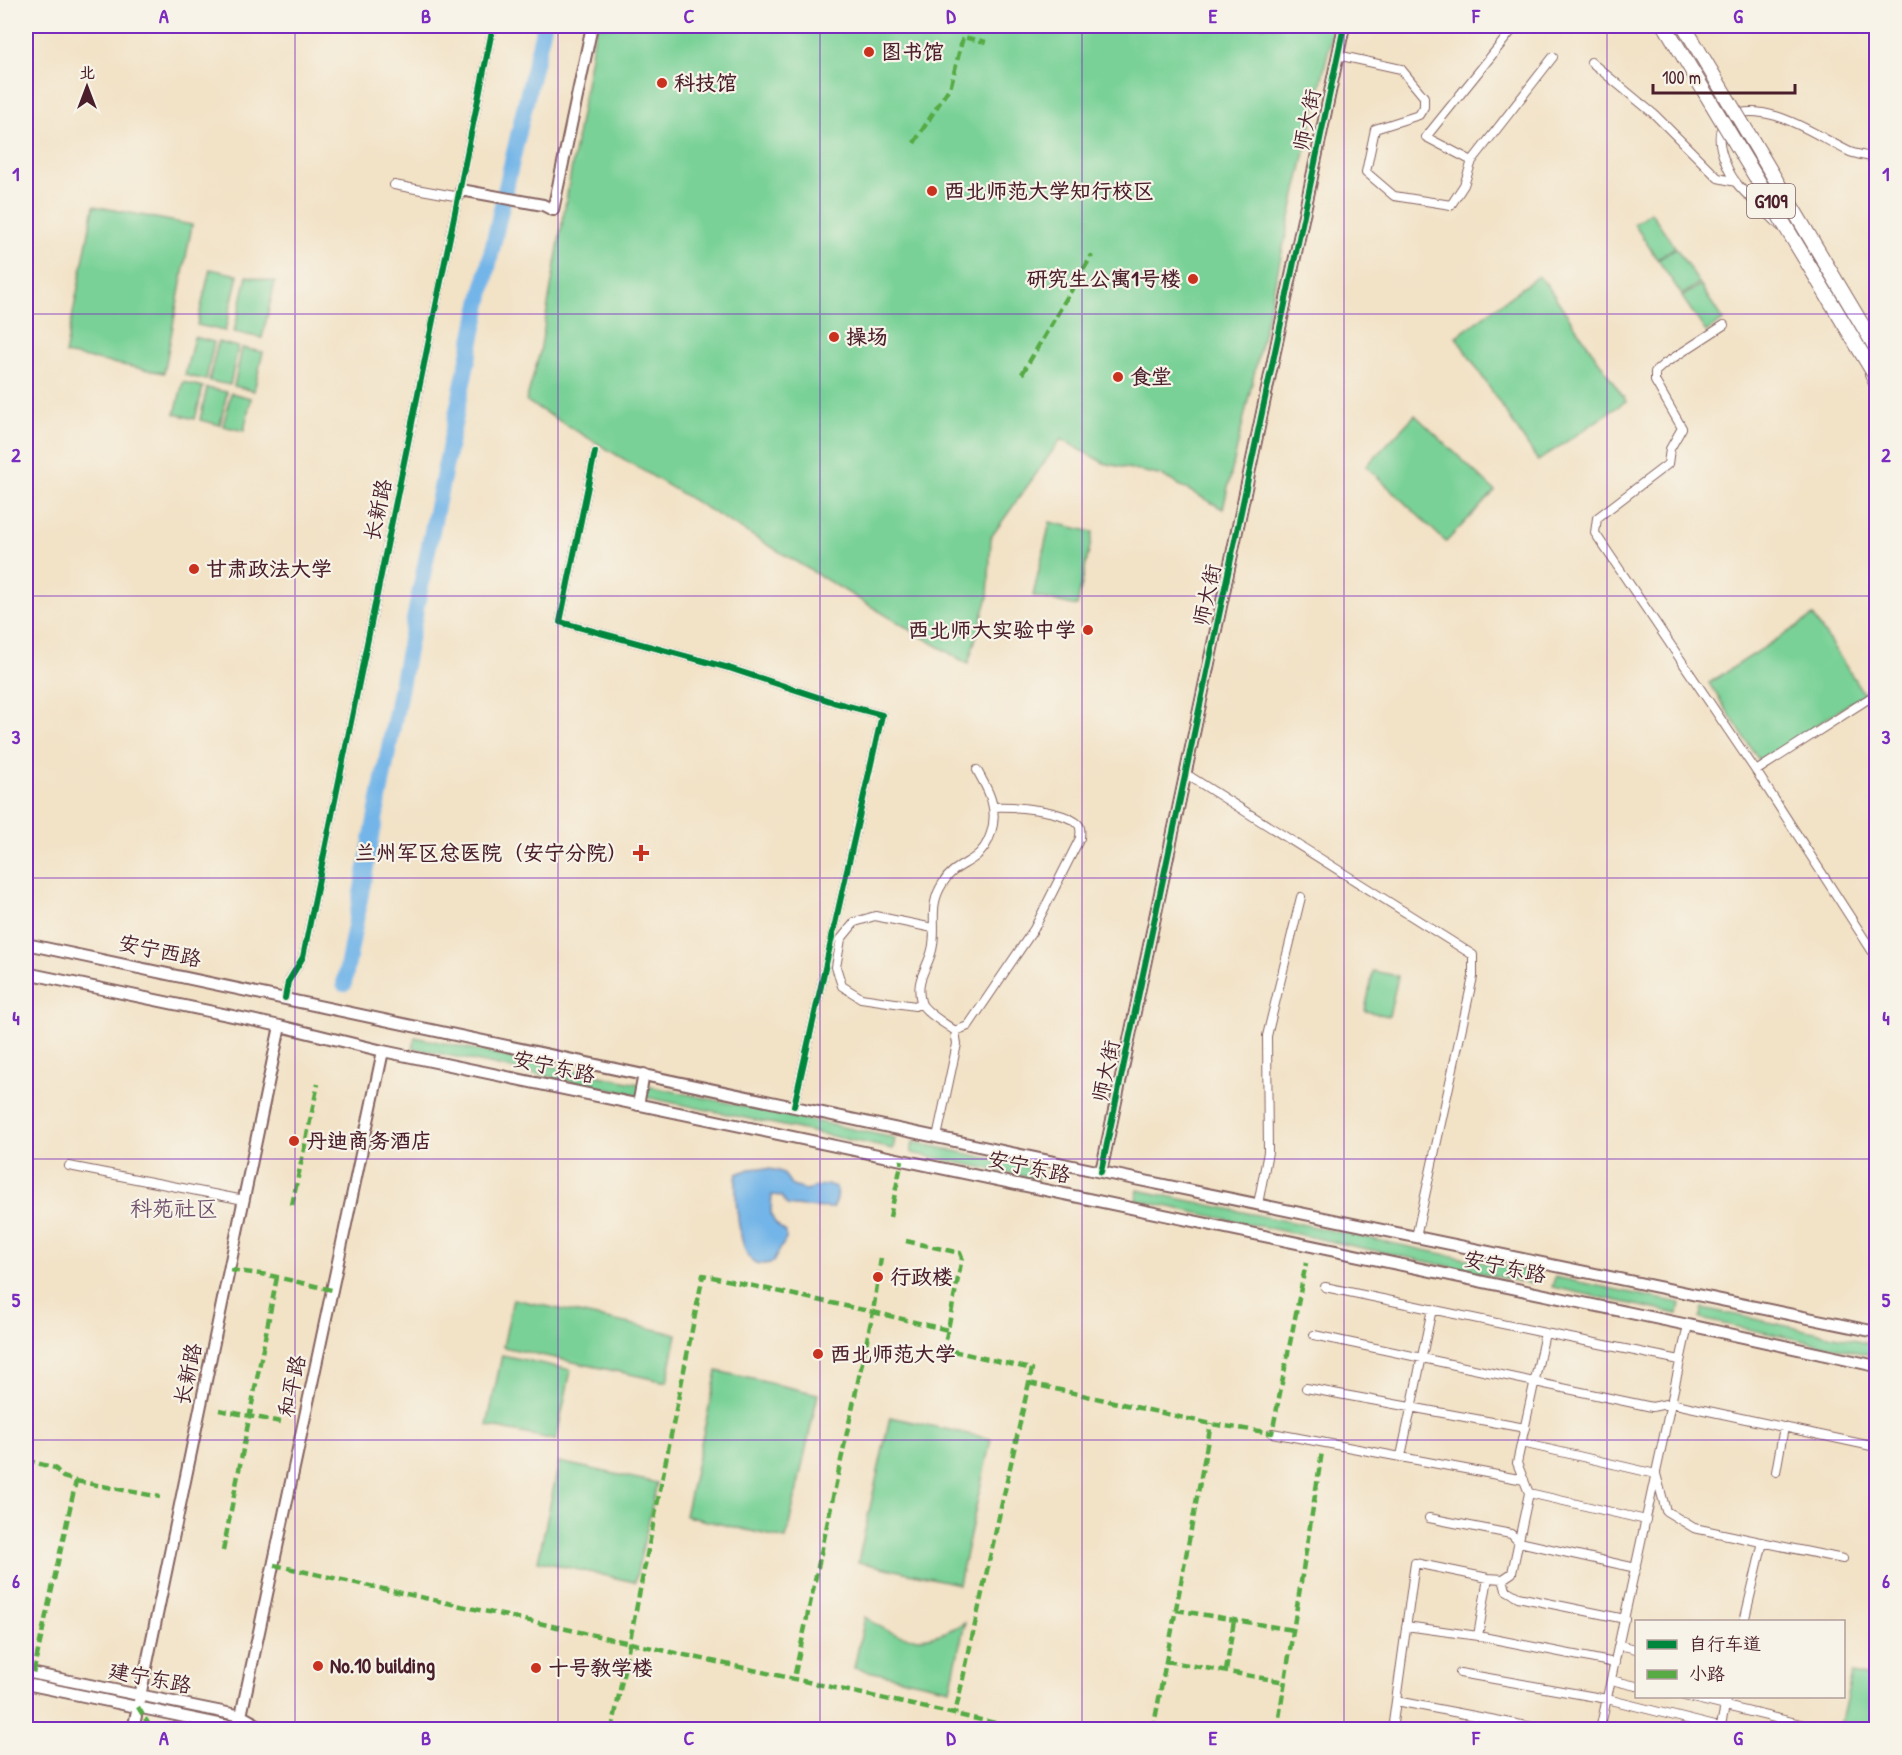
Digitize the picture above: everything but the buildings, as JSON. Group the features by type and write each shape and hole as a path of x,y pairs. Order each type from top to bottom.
{"highway":[{"name":"G109","path":"1665,26 1876,377"},
{"name":"G109","path":"1684,26 1876,348"}],"main road":[{"path":"460,194 525,201 553,210 592,26"},
{"name":"师大街","path":"1101,1172 1344,26"},
{"name":"安宁西路","path":"26,944 285,998"},
{"path":"26,973 280,1026"},
{"name":"安宁东路","path":"285,998 1101,1172 1876,1332"},
{"name":"安宁东路","path":"280,1026 383,1051 1876,1366"},
{"name":"长新路","path":"133,1730 280,1026"},
{"name":"和平路","path":"238,1729 383,1051"},
{"path":"638,1105 644,1074"},
{"name":"建宁东路","path":"26,1672 238,1729 265,1729"},
{"name":"建宁东路","path":"26,1684 242,1716 265,1729"}],"street":[{"name":"长新路","path":"285,998 288,982 303,957 494,26"},
{"path":"1472,161 1426,137 1513,29"},
{"path":"1337,55 1401,69 1424,97 1424,107 1419,115 1375,129 1366,172 1394,196 1451,205 1464,185 1472,161 1553,57"},
{"path":"1591,62 1654,115 1718,178 1736,182"},
{"path":"1876,158 1851,153 1807,127 1758,112 1742,112 1727,118 1720,129 1720,146 1728,170 1736,182 1779,225 1818,280 1876,390"},
{"path":"394,184 460,194"},
{"path":"1724,325 1655,372 1655,381 1682,428 1670,449 1668,464 1597,518 1595,533 1756,771 1876,957"},
{"path":"595,452 560,622 729,668 833,702 882,715 794,1106"},
{"path":"1756,771 1876,694"},
{"path":"937,1137 957,1044 955,1031 940,1019 926,1012 921,1003 919,981 932,952 933,904 941,884 952,870 974,858 986,847 991,834 993,807 977,770"},
{"path":"1186,774 1473,956 1473,977 1416,1237"},
{"path":"955,1031 968,1026 1034,929 1080,838 1081,828 1077,823 1064,817 1016,806 993,807"},
{"path":"1258,1204 1268,1152 1268,1036 1301,897"},
{"path":"921,1003 915,1006 861,998 842,986 836,967 841,939 855,921 875,916 933,928"},
{"path":"69,1166 244,1200"},
{"path":"1325,1287 1680,1360"},
{"path":"1401,1456 1432,1309"},
{"path":"1600,1730 1688,1325"},
{"path":"1392,1730 1415,1563 1488,1578 1503,1579 1512,1573 1529,1493 1517,1463 1545,1333"},
{"path":"1314,1335 1652,1407 1671,1403 1876,1447"},
{"path":"1306,1388 1525,1428"},
{"path":"1776,1472 1784,1427"},
{"path":"1272,1433 1524,1480"},
{"path":"1522,1443 1656,1474"},
{"path":"1656,1474 1666,1511 1694,1528 1843,1558"},
{"path":"1529,1493 1646,1520"},
{"path":"1429,1518 1511,1533 1519,1542 1636,1568"},
{"path":"1744,1620 1762,1542"},
{"path":"1478,1636 1488,1578"},
{"path":"1503,1579 1506,1590 1518,1597 1625,1619"},
{"path":"1406,1626 1478,1636 1615,1663"},
{"path":"1619,1645 1635,1649"},
{"path":"1460,1673 1607,1699 1731,1730"},
{"path":"1611,1680 1635,1686"},
{"path":"1692,1698 1825,1730"},
{"path":"1720,1728 1727,1698"},
{"path":"1396,1701 1548,1730"}],"green space":[{"name":"西北师范大学知行校区","path":"596,26 1334,26 1223,509 1163,476 1104,463 1061,439 991,537 988,597 968,664 526,401 540,352"},
{"path":"94,206 192,225 164,373 65,354"},
{"path":"1651,212 1675,247 1657,259 1634,224"},
{"path":"1676,248 1699,283 1682,295 1658,260"},
{"path":"210,269 238,275 225,331 197,325"},
{"path":"247,276 275,282 262,338 234,332"},
{"path":"1538,276 1547,285 1626,401 1538,461 1456,337"},
{"path":"1700,285 1723,320 1706,332 1682,297"},
{"path":"194,337 214,342 206,380 185,375"},
{"path":"218,342 238,347 230,385 209,381"},
{"path":"242,348 263,352 254,391 234,386"},
{"path":"183,382 203,387 195,419 175,414"},
{"path":"207,388 227,392 220,425 200,420"},
{"path":"231,393 251,398 244,431 223,426"},
{"path":"1415,415 1495,491 1446,542 1366,466"},
{"path":"1050,522 1093,532 1077,606 1033,596"},
{"path":"1813,616 1864,694 1760,762 1709,683"},
{"path":"1373,971 1398,976 1389,1016 1365,1011"},
{"path":"415,1037 895,1138 893,1149 413,1048"},
{"path":"913,1142 1039,1169 1037,1179 911,1153"},
{"path":"1138,1190 1534,1273 1532,1284 1136,1200"},
{"path":"1555,1277 1680,1303 1678,1314 1552,1287"},
{"path":"513,1299 677,1334 667,1382 503,1347"},
{"path":"1703,1308 1876,1345 1876,1356 1700,1319"},
{"path":"502,1355 571,1370 556,1440 487,1426"},
{"path":"717,1371 818,1394 786,1539 685,1516"},
{"path":"890,1417 991,1439 959,1584 858,1562"},
{"path":"559,1462 657,1483 635,1582 538,1561"},
{"path":"865,1617 891,1632 915,1638 939,1635 965,1622 950,1689 854,1668"},
{"path":"1852,1674 1876,1679 1876,1729 1840,1726"}],"water":[{"path":"749,1169 780,1171 792,1186 806,1190 827,1184 836,1187 837,1193 833,1208 787,1205 781,1196 772,1195 772,1216 776,1224 786,1232 786,1239 773,1262 764,1264 754,1262 744,1248 738,1221 736,1194 737,1174"}],"waterway":[{"path":"344,984 463,384 544,26"}],"marked path":[{"path":"914,143 951,85 963,37 986,42"},
{"path":"1022,374 1092,255"},
{"path":"292,1205 318,1084"},
{"path":"890,1217 902,1160"},
{"path":"906,1241 960,1253 962,1258 944,1349 1032,1369 955,1714"},
{"path":"881,1258 873,1312 948,1330"},
{"path":"1029,1383 1211,1424 1272,1433 1306,1263"},
{"path":"230,1270 268,1275 332,1290"},
{"path":"612,1730 703,1275 873,1312 794,1678"},
{"path":"223,1551 277,1277"},
{"path":"219,1410 281,1422"},
{"path":"1153,1730 1211,1424"},
{"path":"1277,1730 1322,1452"},
{"path":"26,1460 55,1468 63,1477 76,1481 33,1674"},
{"path":"76,1481 160,1497"},
{"path":"274,1565 1027,1730"},
{"path":"1176,1610 1293,1630"},
{"path":"1226,1671 1234,1620"},
{"path":"1166,1661 1285,1682"},
{"path":"138,1707 152,1730"}],"cycle path":[{"path":"285,998 288,982 303,957 493,26"},
{"path":"1101,1172 1344,26"},
{"path":"595,452 560,622 729,668 833,702 882,715 794,1106"}],"place":[{"name":"图书馆","path":"869,52"},
{"name":"科技馆","path":"662,83"},
{"name":"西北师范大学知行校区","path":"932,191"},
{"name":"研究生公寓1号楼","path":"1193,279"},
{"name":"操场","path":"834,337"},
{"name":"食堂","path":"1118,377"},
{"name":"甘肃政法大学","path":"194,569"},
{"name":"西北师大实验中学","path":"1088,630"},
{"name":"兰州军区总医院（安宁分院）","path":"641,853"},
{"name":"丹迪商务酒店","path":"294,1141"},
{"name":"行政楼","path":"878,1277"},
{"name":"西北师范大学","path":"818,1354"},
{"name":"No.10 building","path":"318,1666"},
{"name":"十号教学楼","path":"536,1668"}],"district":[{"name":"科苑社区","path":"174,1208"}]}
